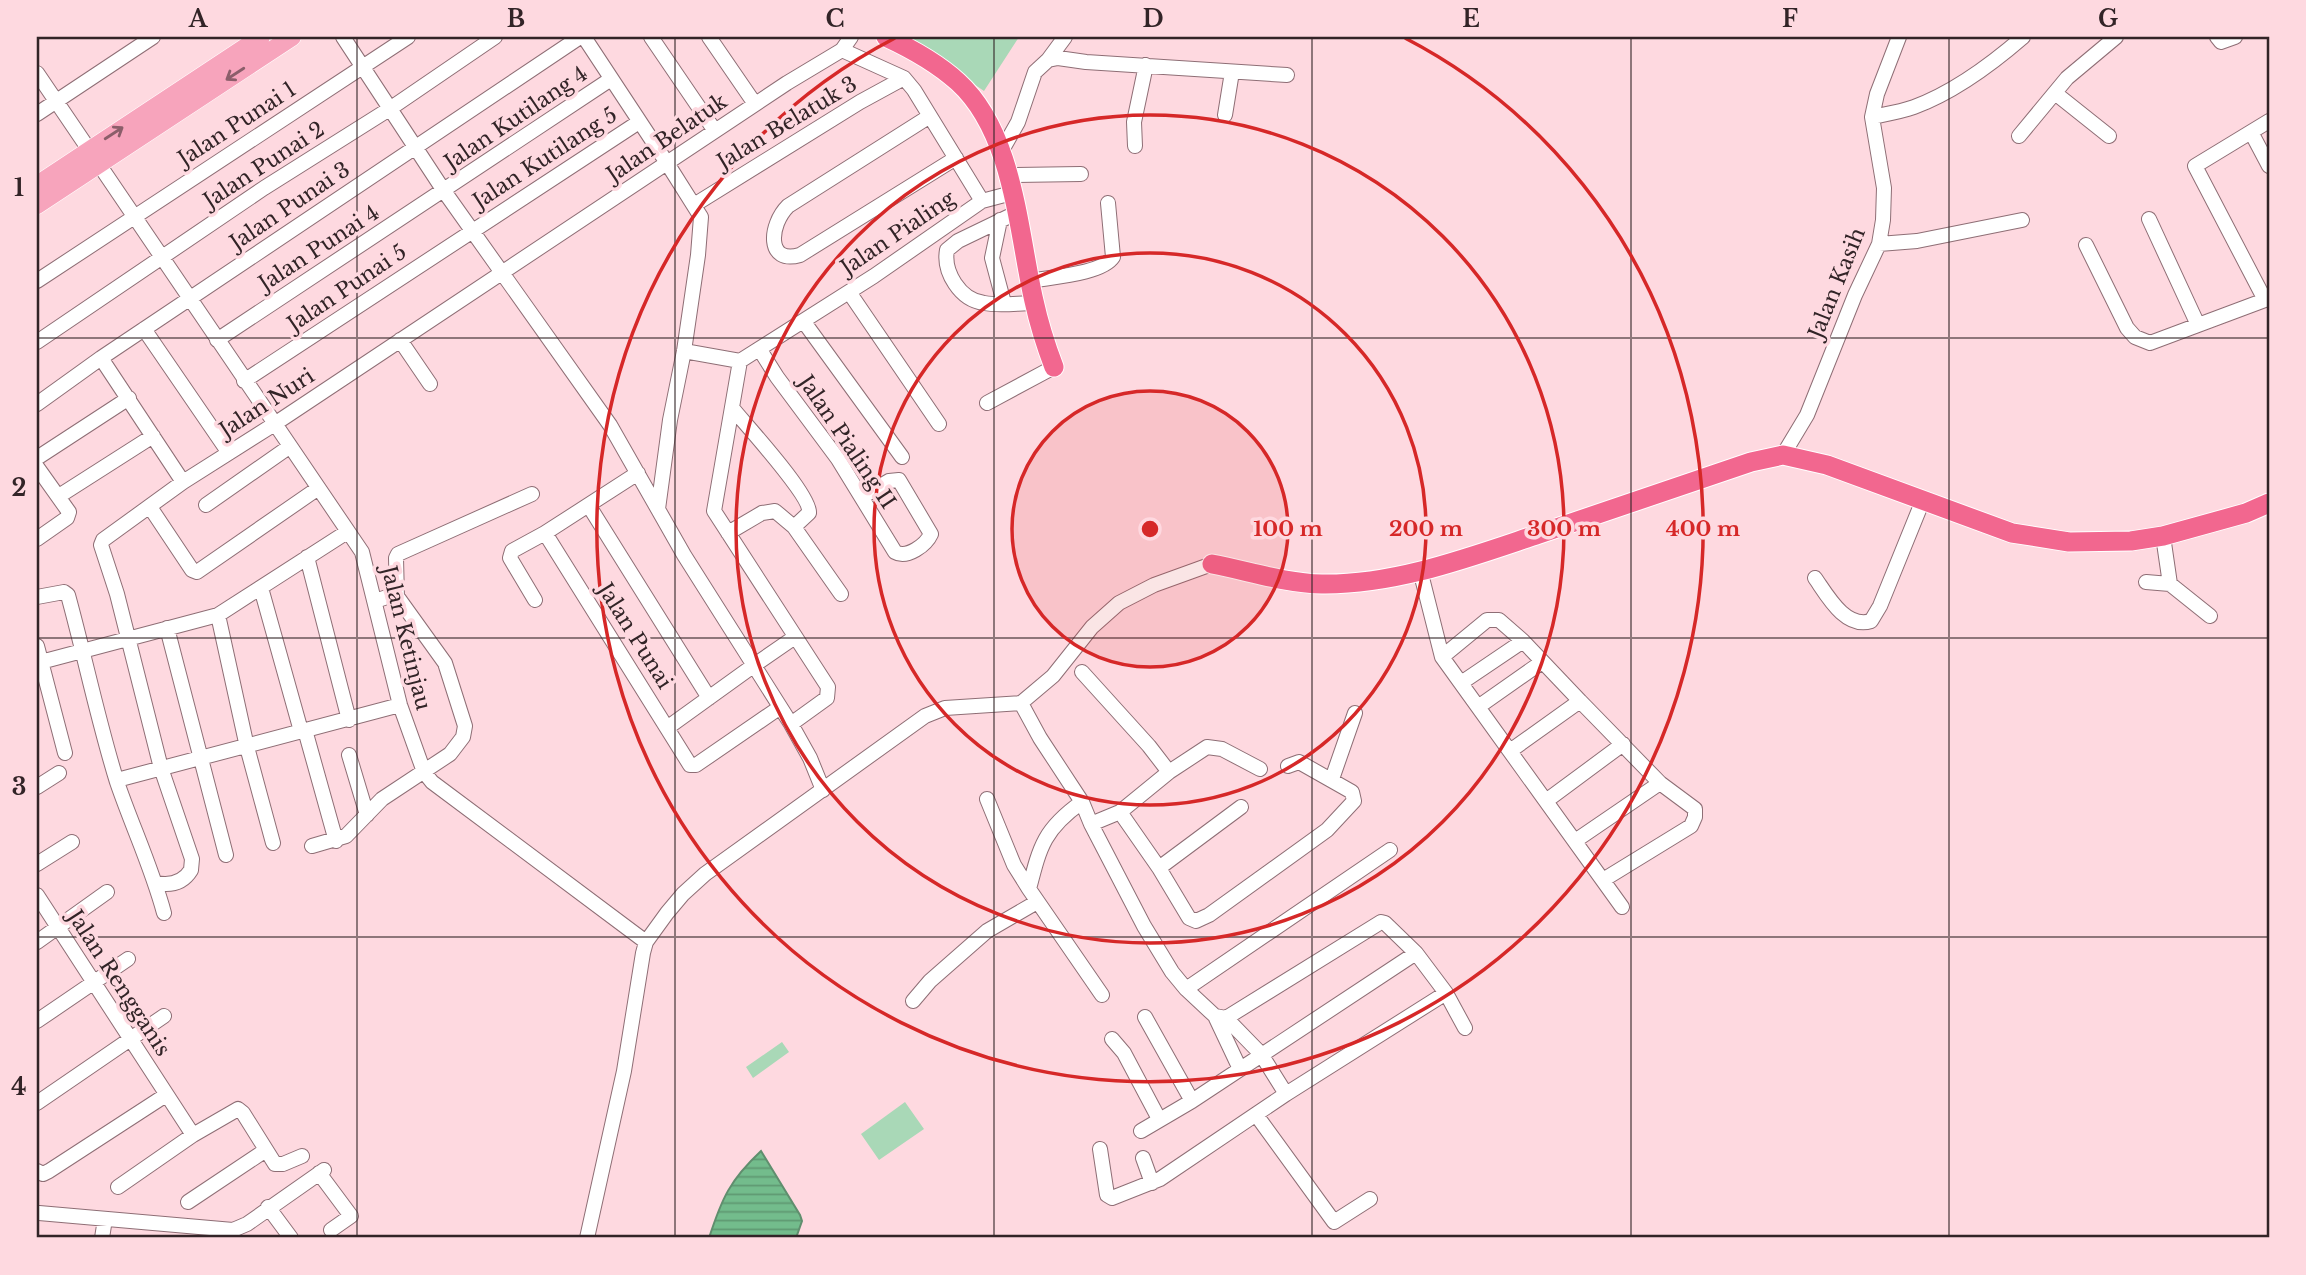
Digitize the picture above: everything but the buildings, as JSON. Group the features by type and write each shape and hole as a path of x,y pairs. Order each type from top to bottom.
{"highway":[{"path":"886,37 927,58 959,83 986,120 1001,152 1009,184 1008,216 1030,281 1042,335 1054,368"},
{"path":"1212,564 1266,577 1325,584 1380,578 1420,570 1493,549 1751,462 1783,456 1827,465 2012,533 2069,542 2131,541 2163,536 2246,513 2269,503"}],"main road":[{"path":"37,205 93,158 261,37"},
{"path":"37,185 93,158 292,37"}],"street":[{"path":"37,114 134,42 153,37"},
{"path":"343,37 444,191 610,425 752,666 791,724 810,758 823,790"},
{"name":"Jalan Punai 1","path":"133,217 408,37"},
{"name":"Jalan Punai 2","path":"37,342 162,260 264,188 391,108 495,37"},
{"path":"582,37 701,218 702,228 684,351 670,420 658,509"},
{"name":"Jalan Punai 3","path":"40,401 582,37"},
{"path":"651,37 715,131"},
{"path":"709,37 755,104"},
{"name":"Jalan Belatuk","path":"504,272 755,104 842,50 851,37"},
{"path":"1001,152 1018,122 1035,72 1065,37"},
{"name":"Jalan Kasih","path":"1783,456 1807,415 1855,295 1879,244 1884,220 1884,188 1872,117 1899,37"},
{"path":"1872,117 1911,108 1931,100 2002,55 2023,37"},
{"path":"2019,136 2081,64 2116,37"},
{"path":"2217,37 2221,42 2235,37"},
{"path":"842,50 904,78"},
{"path":"1048,60 1058,58 1287,75"},
{"path":"1135,146 1134,122 1146,65"},
{"path":"1225,115 1232,72"},
{"name":"Jalan Ketinjau","path":"37,73 364,557 400,705 424,772 432,782 646,942"},
{"name":"Jalan Pialing","path":"740,361 804,322 982,201 904,78"},
{"name":"Jalan Belatuk 3","path":"694,205 860,102 904,78"},
{"name":"Jalan Kutilang 4","path":"444,191 611,79"},
{"path":"2055,93 2109,136"},
{"path":"930,116 788,206 774,228 772,239 778,250 794,257 800,255 956,158"},
{"path":"2086,245 2127,328 2135,337 2150,343 2267,300 2195,166 2269,121"},
{"name":"Jalan Kutilang 5","path":"472,230 639,122"},
{"path":"2250,132 2269,166"},
{"path":"982,201 1009,184 1081,174"},
{"name":"Jalan Punai 4","path":"216,341 444,191"},
{"path":"1030,281 1091,270 1111,261 1113,257 1108,203"},
{"path":"1004,303 992,258 1008,216"},
{"path":"1008,216 958,241 947,250 946,268 956,286 971,298 983,303 1034,303"},
{"path":"37,281 133,217"},
{"path":"2148,219 2198,325"},
{"path":"1879,244 1917,241 2022,220"},
{"name":"Jalan Punai 5","path":"244,381 472,230"},
{"name":"Jalan Nuri","path":"127,640 102,542 183,482 274,425 504,272"},
{"path":"849,292 939,424"},
{"path":"804,322 902,457"},
{"path":"144,329 229,453"},
{"path":"400,340 430,384"},
{"name":"Jalan Pialing II","path":"760,350 838,458 895,552 901,555 927,541 931,534 899,480 889,481 862,497"},
{"path":"684,351 740,361 714,511 828,687 827,698 791,724"},
{"path":"101,358 183,482"},
{"path":"988,403 1054,368"},
{"path":"37,458 129,398"},
{"path":"733,409 809,504 809,513 794,527"},
{"path":"59,496 153,436"},
{"path":"206,505 289,447"},
{"path":"37,467 69,512 37,539"},
{"path":"535,600 510,558 512,551 589,506 638,473"},
{"path":"150,507 192,570 197,572 317,489"},
{"path":"312,846 346,836 382,799 450,754 463,737 465,726 445,663 397,598 398,554 531,494"},
{"path":"1815,578 1839,610 1860,623 1871,621 1880,606 1923,500"},
{"path":"589,506 709,698"},
{"path":"728,533 769,510 775,510 794,527 841,594"},
{"path":"39,663 218,615 347,532"},
{"name":"Jalan Punai","path":"545,533 692,766 779,708"},
{"path":"2163,536 2170,584"},
{"path":"307,557 349,720"},
{"path":"587,1238 624,1071 636,985 646,942 695,882 934,711 1021,703 1053,676 1091,627 1119,603 1154,585 1212,564"},
{"path":"1420,570 1442,657 1622,907"},
{"path":"2146,582 2170,584 2210,616"},
{"path":"261,588 336,841"},
{"path":"37,596 64,592 68,595 117,780 140,847 156,883 164,913"},
{"path":"375,601 390,596 397,598"},
{"path":"218,615 247,747 273,843"},
{"path":"1442,657 1487,620 1499,620 1523,641 1660,783 1695,809 1694,821 1690,826 1603,880"},
{"path":"166,628 226,855"},
{"path":"667,728 795,637"},
{"path":"127,640 160,768 192,859 191,870 177,883 156,883"},
{"path":"1461,683 1523,641"},
{"path":"37,646 39,663 65,752"},
{"path":"1478,707 1542,662"},
{"path":"1083,672 1169,772"},
{"path":"1510,751 1580,701"},
{"path":"1021,703 1040,738 1082,802 1144,926 1172,972 1185,989 1221,1017 1261,1054 1286,1094"},
{"path":"117,780 400,705"},
{"path":"1332,779 1355,713"},
{"path":"1546,801 1623,744"},
{"path":"1091,824 1120,812 1169,772 1207,747 1222,748 1260,769"},
{"path":"349,755 367,815"},
{"path":"1120,812 1159,867 1189,918 1196,921 1209,915 1327,830 1354,801 1352,792 1332,779 1299,762 1289,766"},
{"path":"37,787 59,773"},
{"path":"1575,841 1660,783"},
{"path":"987,799 1014,865 1102,995"},
{"path":"1029,889 1047,834 1060,817 1082,802"},
{"path":"1159,867 1241,807"},
{"path":"37,864 72,842"},
{"path":"1185,989 1390,850"},
{"path":"37,942 107,892"},
{"name":"Jalan Rengganis","path":"37,895 193,1135"},
{"path":"913,1001 930,981 987,931 1037,902"},
{"path":"1221,1017 1379,922 1385,923 1416,953 1446,993 1465,1028"},
{"path":"1141,1130 1192,1101 1416,953"},
{"path":"37,1021 128,959"},
{"path":"1100,1149 1109,1198 1152,1183 1446,993"},
{"path":"37,1103 164,1016"},
{"path":"1145,1017 1192,1101"},
{"path":"1221,1017 1240,1069"},
{"path":"1112,1039 1124,1053 1159,1119"},
{"path":"37,1171 43,1174 166,1095"},
{"path":"118,1187 193,1135 238,1109 277,1165 302,1156"},
{"path":"1257,1116 1334,1222 1370,1199"},
{"path":"188,1202 266,1150"},
{"path":"1143,1158 1152,1183"},
{"path":"40,1213 105,1219 162,1232 233,1230 247,1224 321,1171 351,1216 328,1236"},
{"path":"268,1207 291,1238"},
{"path":"102,1238 105,1219"}],"shaded area":[{"path":"905,37 1019,37 984,91"},
{"path":"782,1042 789,1052 753,1078 746,1067"},
{"path":"905,1102 924,1129 879,1160 861,1134"},
{"path":"761,1151 800,1215 802,1221 796,1238 709,1238 728,1190"}]}
